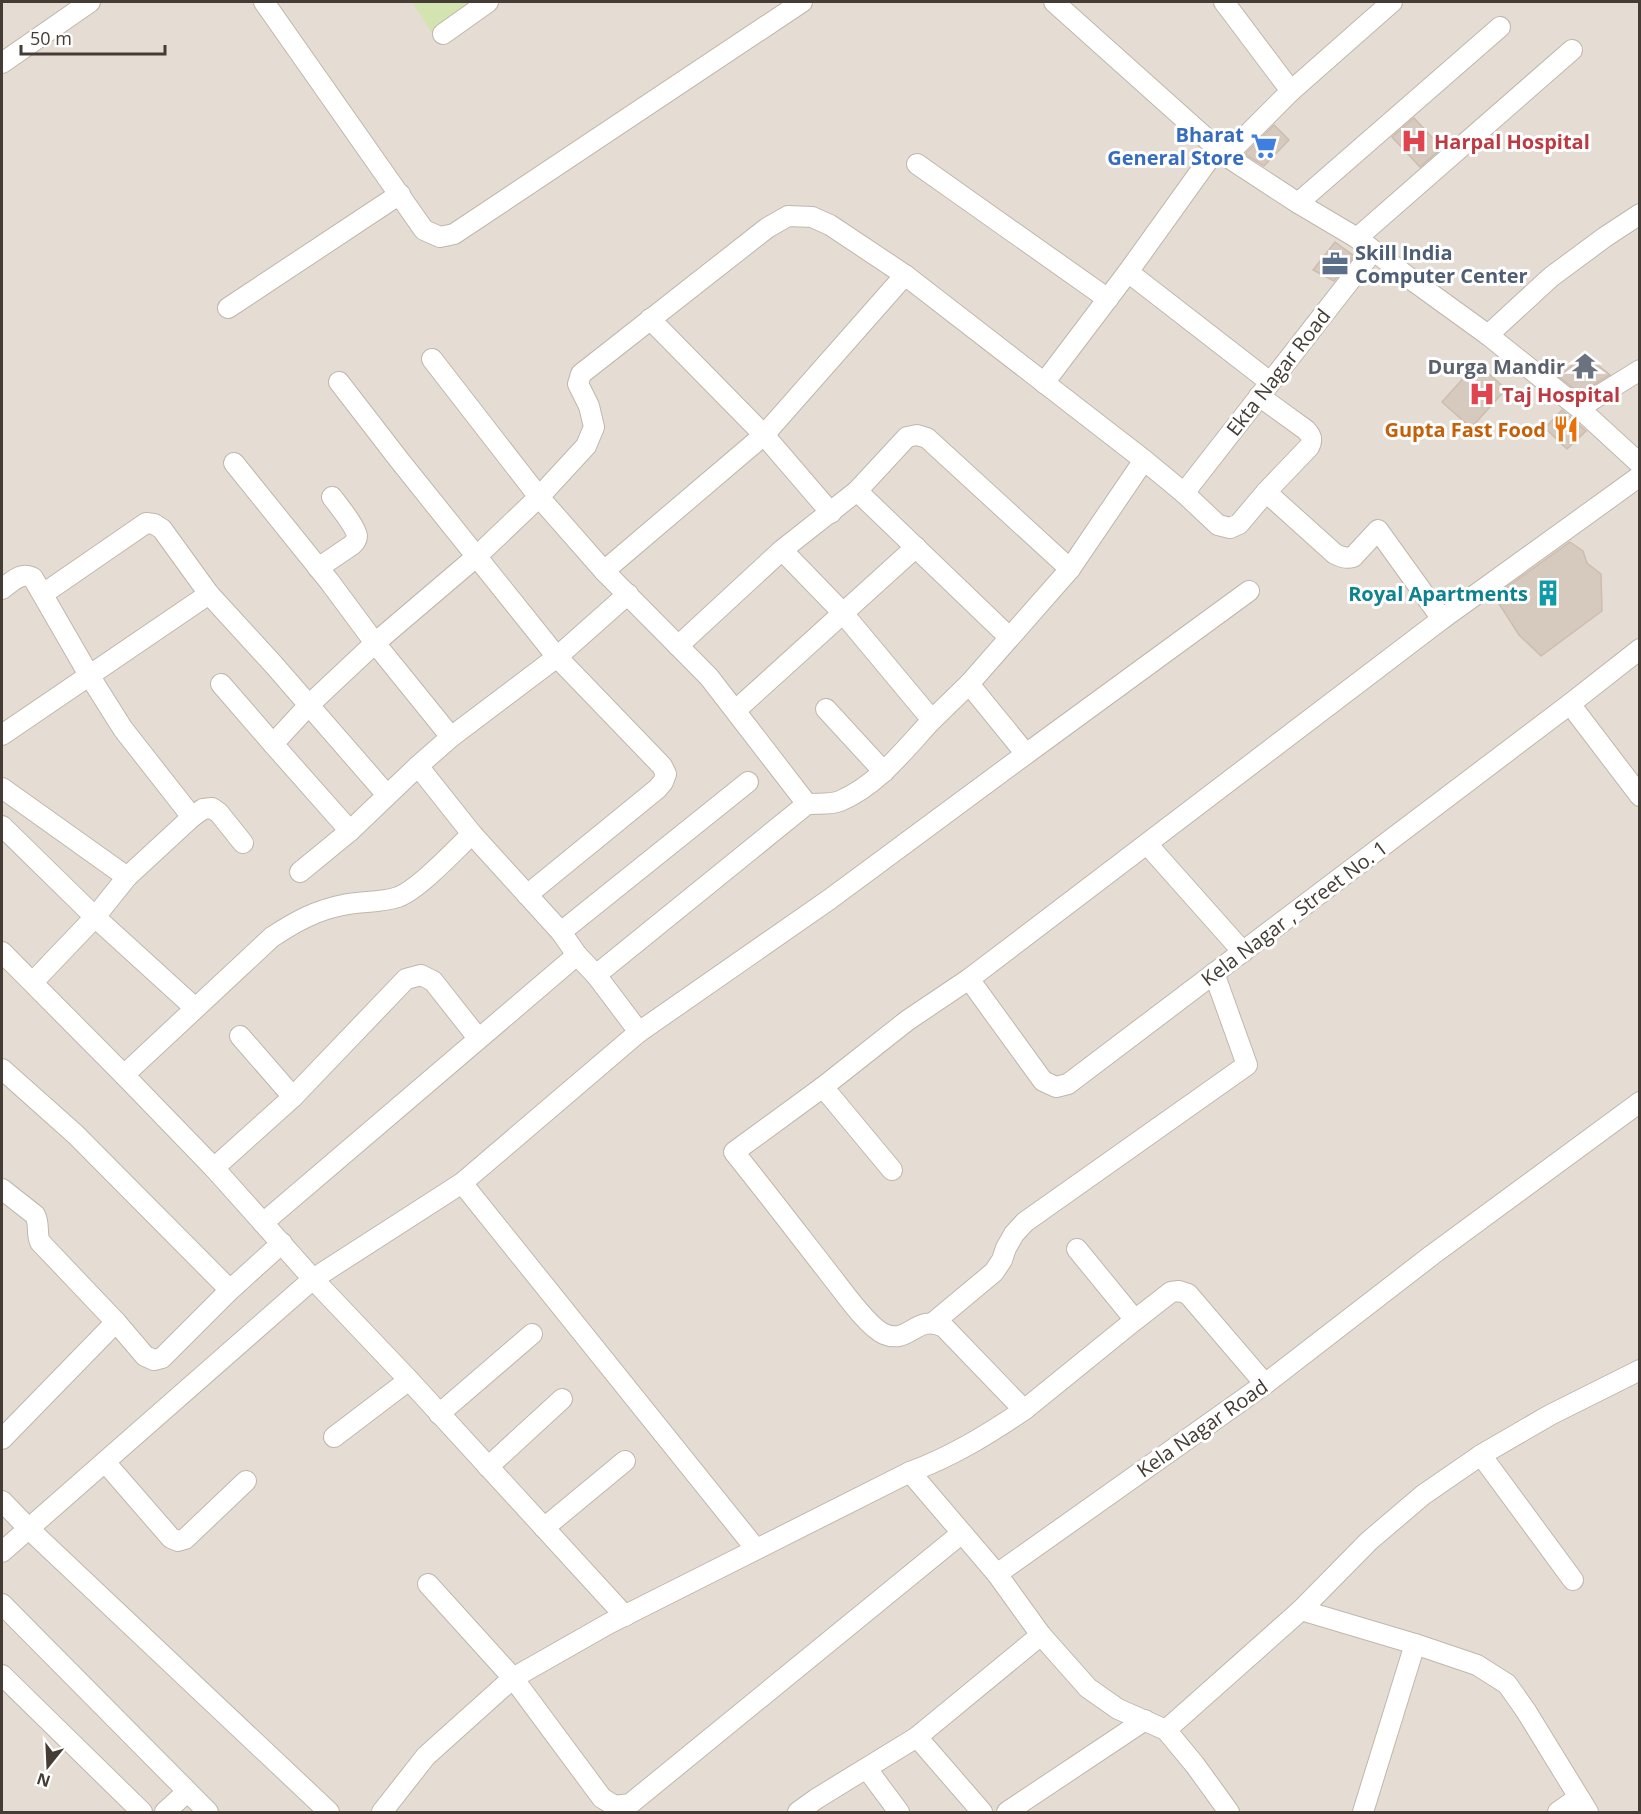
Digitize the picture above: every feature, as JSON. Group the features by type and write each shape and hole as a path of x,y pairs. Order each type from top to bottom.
{"street":[{"path":"3,60 90,2"},
{"path":"264,2 424,230 440,237 454,234 802,2"},
{"path":"443,34 488,2"},
{"path":"1054,2 1222,152 1298,203 1357,238 1488,335 1579,408 1640,464"},
{"path":"1224,2 1291,91"},
{"path":"1044,383 1222,152 1392,2"},
{"path":"1298,203 1500,27"},
{"path":"1357,238 1572,50"},
{"path":"917,164 1108,299"},
{"path":"228,308 399,194"},
{"path":"1488,335 1551,278 1640,214"},
{"path":"273,744 309,705 375,643 476,557 539,497 586,446 594,427 589,406 578,384 581,374 767,228 788,216 812,217 830,225 905,275 1144,460 1218,525 1230,528 1239,524 1309,447 1312,441 1310,435 1264,389 1128,272"},
{"name":"Ekta Nagar Road","path":"1184,493 1373,251"},
{"path":"604,571 764,435 905,275"},
{"path":"650,319 764,435 831,513"},
{"path":"432,359 539,497 604,571 709,677 807,804"},
{"path":"1579,408 1640,369"},
{"path":"339,382 557,657 662,766 666,774 657,789 527,895"},
{"path":"678,646 782,550 857,490 907,437 917,435 927,438 1070,569"},
{"path":"596,975 807,804 838,802 858,791 884,771 969,684 1070,569 1144,460"},
{"path":"234,463 451,737"},
{"path":"1214,974 1247,1065 1025,1222 1014,1234 994,1272 934,1322 926,1323 898,1336 885,1334 873,1327 734,1152 823,1087 908,1020 969,979 1442,619 1640,476"},
{"path":"857,490 1009,637"},
{"path":"1266,492 1341,557 1353,557 1378,530 1442,619"},
{"path":"318,568 356,540 357,534 354,528 332,497"},
{"path":"43,594 146,523 154,524 162,529 209,594 387,795"},
{"path":"736,710 916,547"},
{"path":"782,550 842,612 932,720"},
{"path":"2,589 22,575 33,578 123,729 192,817"},
{"path":"2,1552 313,1279 462,1183 639,1032 830,899 1249,591"},
{"path":"2,735 209,594"},
{"path":"300,872 350,831 451,737 557,657 628,594"},
{"name":"Kela Nagar , Street No. 1","path":"969,979 1043,1081 1056,1087 1068,1084 1640,649"},
{"path":"221,684 350,831"},
{"path":"969,684 1026,754"},
{"path":"1570,704 1640,796"},
{"path":"826,709 884,771"},
{"path":"418,766 472,834 561,932 639,1032"},
{"path":"561,932 748,782"},
{"path":"2,789 127,877"},
{"path":"33,982 95,917 127,877 203,809 212,808 219,813 243,843"},
{"path":"2,826 95,917 195,1008"},
{"path":"124,1075 272,937 298,920 317,912 344,904 398,897 415,887 472,834"},
{"path":"1147,844 1243,952"},
{"path":"2,952 214,1168 313,1279 409,1380 625,1616"},
{"path":"263,1223 577,955"},
{"path":"214,1168 293,1096 406,979 421,975 433,981 478,1038"},
{"path":"240,1035 293,1096"},
{"path":"2,1069 75,1134 230,1290"},
{"path":"823,1087 892,1170"},
{"name":"Kela Nagar Road","path":"997,1574 1264,1384 1431,1255 1640,1101"},
{"path":"462,1183 756,1548"},
{"path":"6,1199 35,1215 38,1222 37,1236 40,1242 145,1356 154,1360 162,1358 230,1290 282,1243"},
{"path":"1077,1249 1135,1320"},
{"path":"382,1812 426,1756 513,1678 625,1616 756,1548 910,1472 936,1463 985,1436 1024,1410 1171,1292 1179,1291 1188,1294 1264,1384"},
{"path":"2,1439 116,1322"},
{"path":"934,1322 944,1327 1024,1410"},
{"path":"439,1413 532,1334"},
{"path":"1166,1730 1301,1610 1369,1541 1423,1495 1482,1455 1550,1414 1640,1370"},
{"path":"334,1437 409,1380"},
{"path":"488,1467 562,1399"},
{"path":"1482,1455 1573,1580"},
{"path":"544,1528 625,1461"},
{"path":"105,1462 171,1538 178,1541 184,1539 246,1481"},
{"path":"910,1472 997,1574 1041,1635 1088,1688 1118,1709 1166,1730 1229,1812"},
{"path":"2,1501 329,1812"},
{"path":"428,1584 513,1678 602,1798 615,1806 630,1803 962,1533"},
{"path":"2,1604 207,1812"},
{"path":"1301,1610 1477,1665 1507,1684 1583,1805 1558,1812"},
{"path":"798,1812 917,1737 1041,1635"},
{"path":"1363,1812 1415,1644"},
{"path":"2,1675 142,1812"},
{"path":"1007,1812 1144,1720"},
{"path":"917,1737 982,1812"},
{"path":"867,1769 899,1812"},
{"path":"165,1812 187,1792"}],"shaded area":[{"path":"2,2 1639,2 1639,1812 2,1812"}],"green space":[{"path":"412,2 481,2 433,35"}],"building":[{"path":"1414,118 1442,148 1420,167 1392,137"},
{"name":"Bharat General Store","path":"1274,125 1289,140 1264,166 1245,154"},
{"name":"Skill India Computer Center","path":"1335,242 1354,256 1334,281 1313,270"},
{"name":"Durga Mandir","path":"1584,354 1610,375 1580,393 1559,377"},
{"path":"1477,363 1506,389 1471,428 1442,402"},
{"name":"Gupta Fast Food","path":"1562,410 1586,431 1567,449 1545,428"},
{"name":"Royal Apartments","path":"1570,542 1583,551 1587,563 1601,574 1602,611 1541,656 1519,635 1496,599 1496,595"}],"place":[{"name":"Harpal Hospital","path":"1414,141"},
{"name":"Bharat General Store","path":"1264,146"},
{"name":"Skill India Computer Center","path":"1335,264"},
{"name":"Durga Mandir","path":"1585,366"},
{"name":"Taj Hospital","path":"1482,394"},
{"name":"Gupta Fast Food","path":"1566,429"},
{"name":"Royal Apartments","path":"1548,593"}]}
